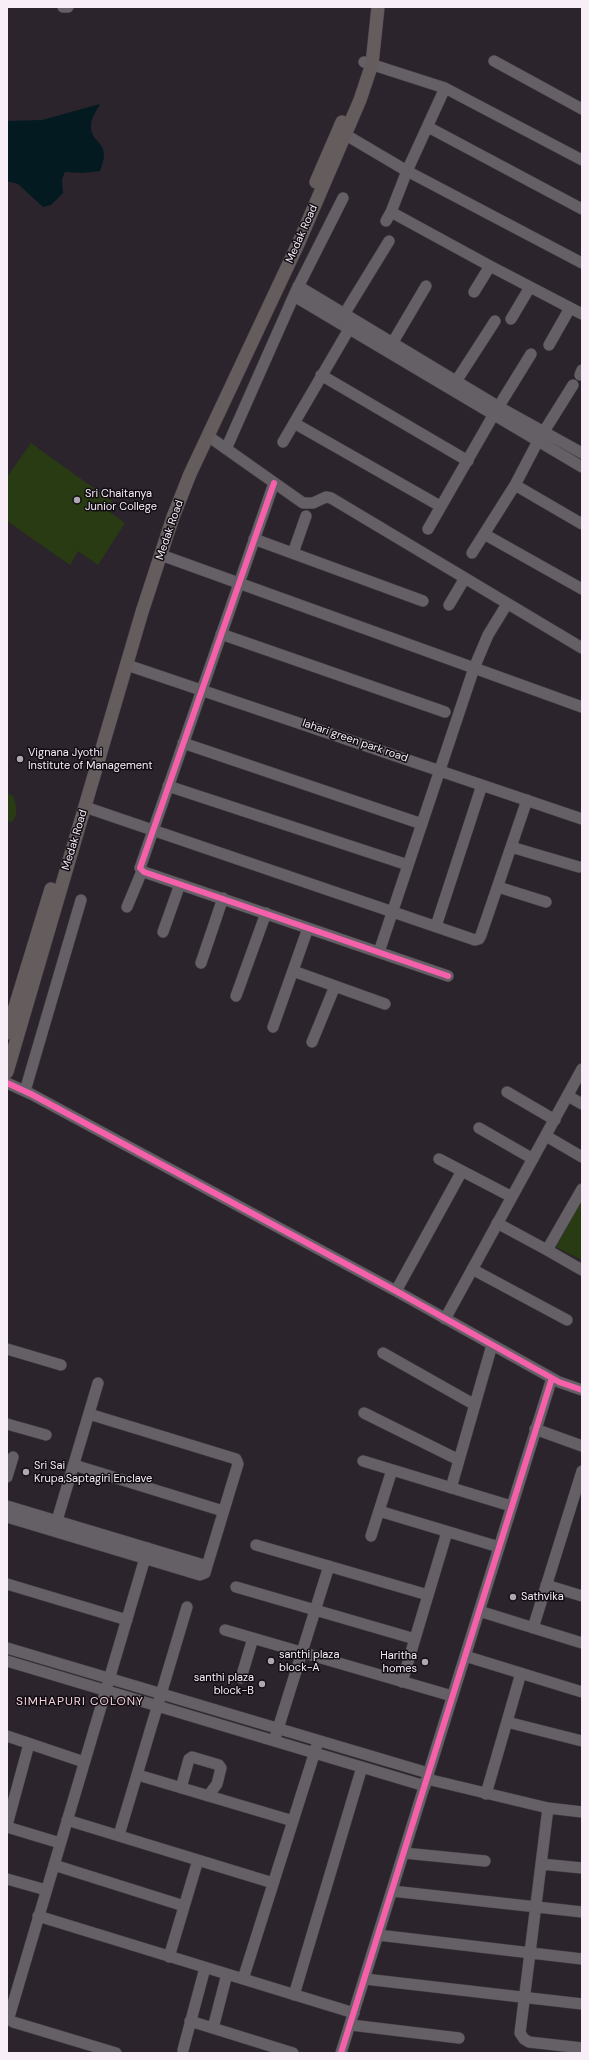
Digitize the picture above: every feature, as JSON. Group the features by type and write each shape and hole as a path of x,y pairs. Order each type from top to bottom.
{"main road":[{"name":"Medak Road","path":"7,1033 165,515 182,471 295,231 368,63 370,7"},
{"name":"Medak Road","path":"7,1072 161,555 190,474 280,283 360,100 378,7"}],"street":[{"path":"63,7 68,7"},
{"path":"494,61 582,109"},
{"path":"368,63 445,88 582,160"},
{"path":"445,88 407,171 389,216 582,314"},
{"path":"428,127 582,209"},
{"path":"346,135 407,171 582,263"},
{"path":"226,449 296,291 344,198"},
{"path":"283,442 321,375 347,321 389,241"},
{"path":"474,292 490,266"},
{"path":"280,283 347,321 541,437 582,467"},
{"path":"391,347 426,286"},
{"path":"511,319 530,287"},
{"path":"549,345 570,308"},
{"path":"454,385 495,321"},
{"path":"428,529 440,506 531,354"},
{"path":"321,375 468,461"},
{"path":"472,553 515,485 541,437 573,385"},
{"path":"294,423 440,506"},
{"path":"208,436 303,503 309,504 326,497 331,498 582,648"},
{"path":"541,437 582,453"},
{"path":"127,907 142,871 141,864 274,483"},
{"path":"515,485 582,524"},
{"path":"293,554 306,516"},
{"path":"484,534 582,589"},
{"path":"254,539 423,601"},
{"path":"161,555 582,707"},
{"path":"450,605 465,578"},
{"path":"380,952 474,668 488,635 508,604"},
{"path":"221,634 445,712"},
{"name":"lahari green park road","path":"127,665 202,689 582,819"},
{"path":"183,743 422,824"},
{"path":"436,926 482,785"},
{"path":"168,786 408,865"},
{"path":"85,807 470,938 479,939 527,800"},
{"path":"511,847 579,867"},
{"path":"142,871 448,976"},
{"path":"164,932 180,884"},
{"path":"498,886 546,902"},
{"path":"201,963 223,898"},
{"path":"25,1091 81,900"},
{"path":"236,996 266,913"},
{"path":"273,1027 308,928"},
{"path":"293,971 385,1004"},
{"path":"312,1042 335,986"},
{"path":"445,1318 582,1069"},
{"path":"7,1083 25,1091 396,1291 552,1378 582,1390"},
{"path":"507,1092 555,1120"},
{"path":"568,1096 582,1104"},
{"path":"479,1128 533,1159"},
{"path":"546,1136 582,1157"},
{"path":"438,1159 512,1198"},
{"path":"396,1291 462,1171"},
{"path":"547,1250 582,1189"},
{"path":"497,1223 582,1270"},
{"path":"472,1269 567,1320"},
{"path":"451,1488 492,1345"},
{"path":"7,1349 61,1365"},
{"path":"383,1353 475,1405"},
{"path":"341,2053 552,1378"},
{"path":"56,1526 98,1383"},
{"path":"364,1412 459,1460"},
{"path":"7,1506 56,1526 147,1553 207,1566 238,1464 236,1459 89,1414"},
{"path":"7,1424 46,1435"},
{"path":"535,1429 582,1446"},
{"path":"7,1477 13,1457"},
{"path":"362,1461 511,1506"},
{"path":"74,1465 223,1512"},
{"path":"371,1536 392,1470"},
{"path":"533,1628 546,1585 578,1495 582,1471"},
{"path":"379,1512 499,1547"},
{"path":"7,1517 56,1526"},
{"path":"402,1682 447,1532"},
{"path":"256,1545 428,1595"},
{"path":"116,2053 10,2020 11,2007 147,1553"},
{"path":"274,1740 329,1566"},
{"path":"7,1584 127,1620"},
{"path":"546,1585 582,1596"},
{"path":"236,1587 415,1639"},
{"path":"119,1836 187,1607"},
{"path":"479,1611 582,1643"},
{"path":"225,1630 452,1696"},
{"path":"242,1678 253,1638"},
{"path":"7,1648 278,1728 427,1780"},
{"path":"465,1656 582,1692"},
{"path":"7,1661 362,1767 427,1780 548,1808 582,1812"},
{"path":"486,1794 521,1673"},
{"path":"507,1722 582,1741"},
{"path":"7,1736 84,1762"},
{"path":"243,1979 318,1741"},
{"path":"29,1744 7,1826 60,1843"},
{"path":"181,1788 189,1759 192,1757 219,1765 221,1768 217,1784 208,1796"},
{"path":"294,1995 362,1767"},
{"path":"138,1775 293,1821"},
{"path":"548,1808 520,2033 524,2039 582,2048"},
{"path":"67,1820 273,1883"},
{"path":"404,1853 486,1861"},
{"path":"169,1957 198,1860"},
{"path":"541,1864 582,1868"},
{"path":"54,1865 184,1906"},
{"path":"7,1879 46,1890"},
{"path":"392,1891 582,1912"},
{"path":"38,1916 354,2013"},
{"path":"378,1936 582,1959"},
{"path":"183,2050 205,1968"},
{"path":"213,2028 227,1974"},
{"path":"365,1979 582,2004"},
{"path":"190,2021 293,2053"},
{"path":"351,2024 459,2038"}],"green space":[{"path":"31,443 113,502 107,510 125,523 98,565 78,551 70,565 7,521 7,477"},
{"path":"7,793 13,796 16,806 16,816 12,822 7,821"},
{"path":"582,1200 582,1260 556,1247"}],"water":[{"path":"100,104 93,117 91,125 94,137 103,148 104,153 100,171 83,173 65,172 62,179 63,193 51,205 43,207 18,184 7,181 7,121 42,120"}],"cycle path":[{"path":"274,483 140,868 144,872 448,976"},
{"path":"7,1083 31,1094 396,1291 559,1382 582,1390"},
{"path":"341,2053 552,1378"}],"place":[{"name":"Sri Chaitanya Junior College","path":"77,500"},
{"name":"Vignana Jyothi Institute of Management","path":"20,759"},
{"name":"Sri Sai Krupa,Saptagiri Enclave","path":"26,1472"},
{"name":"Sathvika","path":"513,1597"},
{"name":"santhi plaza block-A","path":"271,1661"},
{"name":"Haritha homes","path":"425,1662"},
{"name":"santhi plaza block-B","path":"262,1684"}],"district":[{"name":"SIMHAPURI COLONY","path":"80,1702"}]}
